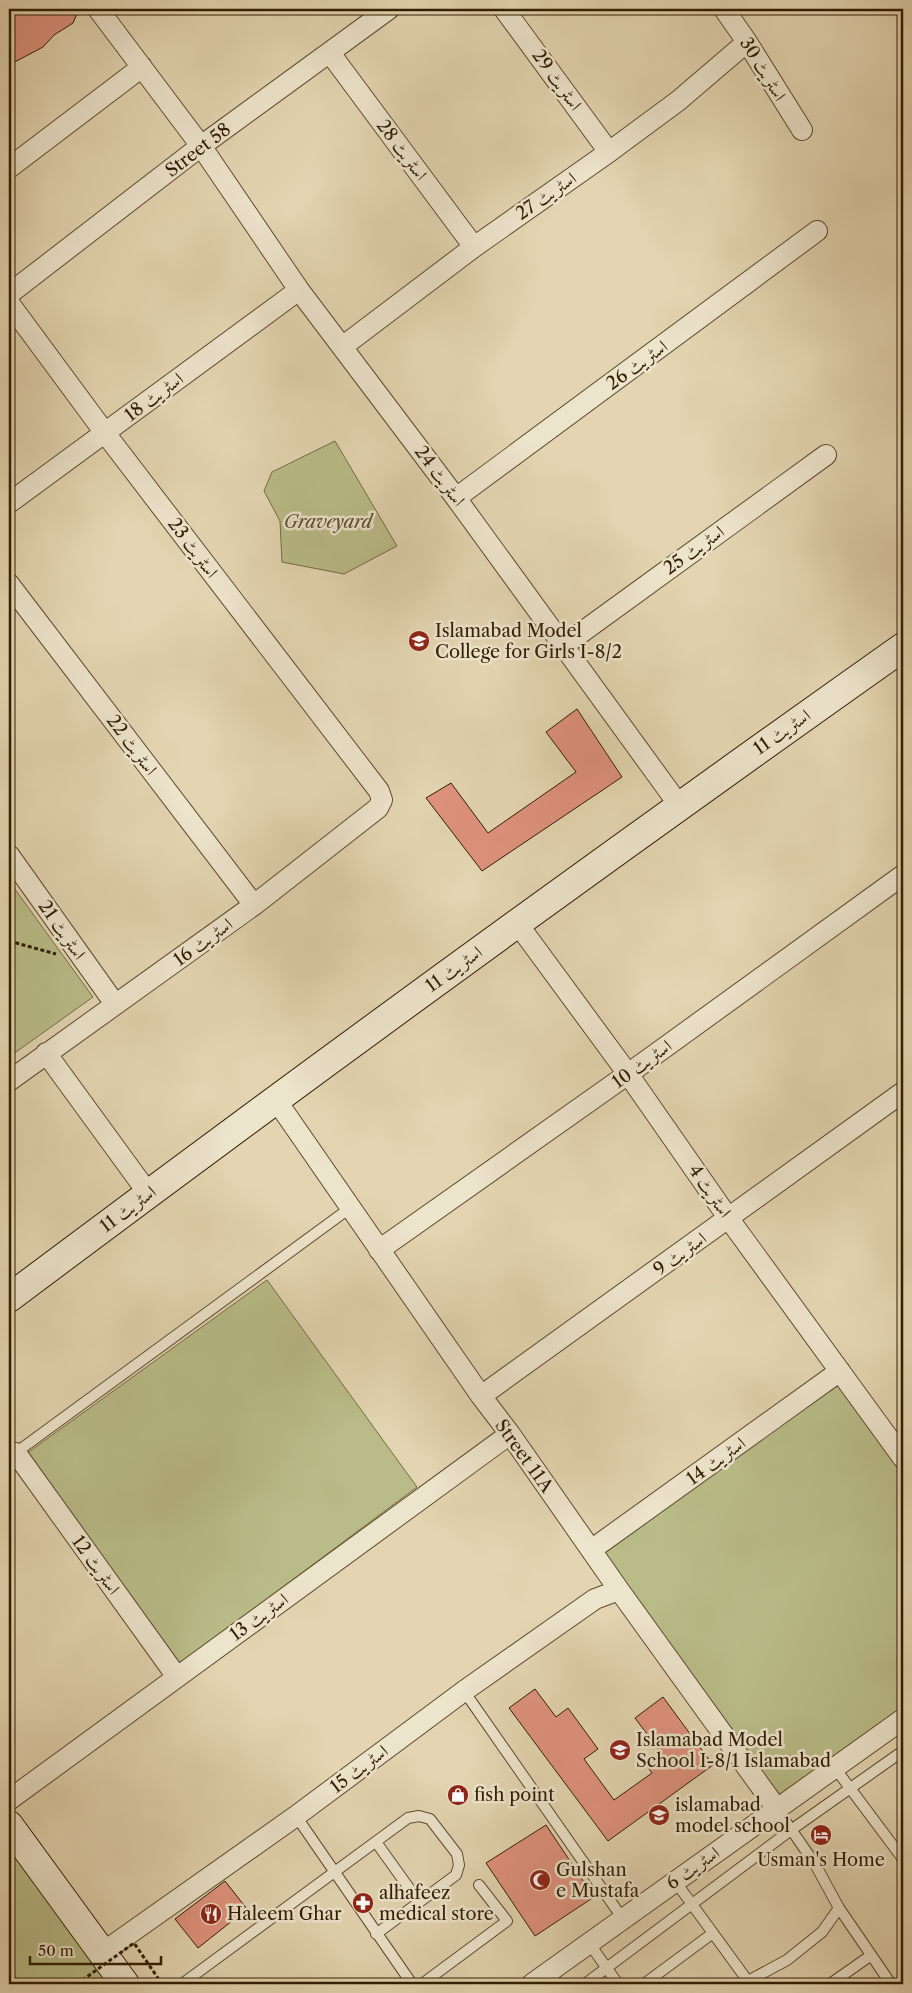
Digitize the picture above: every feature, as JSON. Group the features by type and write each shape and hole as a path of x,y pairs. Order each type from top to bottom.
{"street":[{"name":"اسٹریٹ 24","path":"98,9 201,146 299,290 456,498 679,806"},
{"name":"Street 58","path":"9,294 201,146 389,9"},
{"name":"اسٹریٹ 29","path":"504,9 609,152"},
{"name":"اسٹریٹ 30","path":"724,9 802,130"},
{"name":"اسٹریٹ 27","path":"342,347 474,247 678,101 747,42"},
{"name":"اسٹریٹ 28","path":"330,53 474,247"},
{"path":"9,168 142,67"},
{"name":"اسٹریٹ 26","path":"456,498 817,231"},
{"name":"اسٹریٹ 18","path":"9,503 299,290"},
{"name":"اسٹریٹ 23","path":"9,303 105,433 379,791"},
{"name":"اسٹریٹ 25","path":"563,646 826,455"},
{"name":"اسٹریٹ 22","path":"9,584 254,905"},
{"name":"اسٹریٹ 11","path":"9,1298 148,1193 517,923 903,647"},
{"name":"اسٹریٹ 16","path":"9,1081 254,905 378,808 382,800 379,791"},
{"name":"اسٹریٹ 21","path":"9,855 115,1004"},
{"name":"اسٹریٹ 10","path":"379,1250 628,1074 903,875"},
{"name":"اسٹریٹ 4","path":"517,923 628,1074 729,1219 903,1458"},
{"path":"46,1053 148,1193"},
{"name":"اسٹریٹ 9","path":"481,1396 903,1092"},
{"name":"Street 11A","path":"276,1100 481,1396 510,1434 776,1809"},
{"name":"اسٹریٹ 14","path":"591,1550 840,1371"},
{"name":"اسٹریٹ 13","path":"9,1800 510,1434"},
{"name":"اسٹریٹ 12","path":"12,1456 177,1677"},
{"name":"اسٹریٹ 15","path":"102,1953 296,1816 464,1691 595,1599 619,1590"},
{"name":"اسٹریٹ 6","path":"532,1984 903,1719"},
{"path":"9,1825 125,1984"}],"lane":[{"path":"12,1456 350,1208"},
{"path":"464,1691 623,1919"},
{"path":"585,1984 791,1830 903,1750"},
{"path":"835,1768 903,1860"},
{"path":"776,1809 815,1864 839,1908 870,1956 891,1984"},
{"path":"296,1816 412,1984"},
{"path":"182,1984 408,1818 419,1816 430,1819 457,1854 459,1865 456,1875 376,1934"},
{"path":"376,1842 419,1902"},
{"path":"675,1881 749,1983 787,1960 822,1932 839,1908"},
{"path":"422,1984 507,1921 480,1885"},
{"path":"644,1984 713,1933"},
{"path":"589,1943 618,1984"},
{"path":"830,1984 870,1956"}],"path":[{"path":"9,941 85,962"},
{"path":"77,1984 134,1943 162,1984"}],"green space":[{"name":"Graveyard","path":"335,441 397,546 344,574 282,562 280,521 264,491 272,472"},
{"path":"9,881 93,997 9,1057"},
{"path":"267,1280 417,1487 177,1666 26,1454"},
{"path":"840,1371 903,1458 903,1708 775,1801 591,1550"},
{"path":"9,1849 110,1984 22,1984 9,1970"}],"building":[{"path":"9,9 79,9 73,23 54,35 43,47 9,65"},
{"path":"577,709 622,777 482,871 426,798 451,783 488,833 576,772 546,732"},
{"path":"535,1689 556,1717 568,1708 598,1749 584,1759 614,1800 652,1773 647,1766 662,1754 635,1718 663,1697 713,1765 608,1841 509,1708"},
{"name":"Gulshan e Mustafa","path":"546,1825 594,1897 535,1936 486,1863"},
{"name":"Haleem Ghar","path":"225,1881 247,1909 198,1948 175,1919"}],"place":[{"name":"Islamabad Model College for Girls I-8/2","path":"419,641"},
{"name":"Islamabad Model School I-8/1 Islamabad","path":"620,1750"},
{"name":"fish point","path":"458,1795"},
{"name":"islamabad model school","path":"659,1815"},
{"name":"Usman's Home","path":"821,1835"},
{"name":"Gulshan e Mustafa","path":"540,1880"},
{"name":"alhafeez medical store","path":"363,1903"},
{"name":"Haleem Ghar","path":"211,1914"}]}
